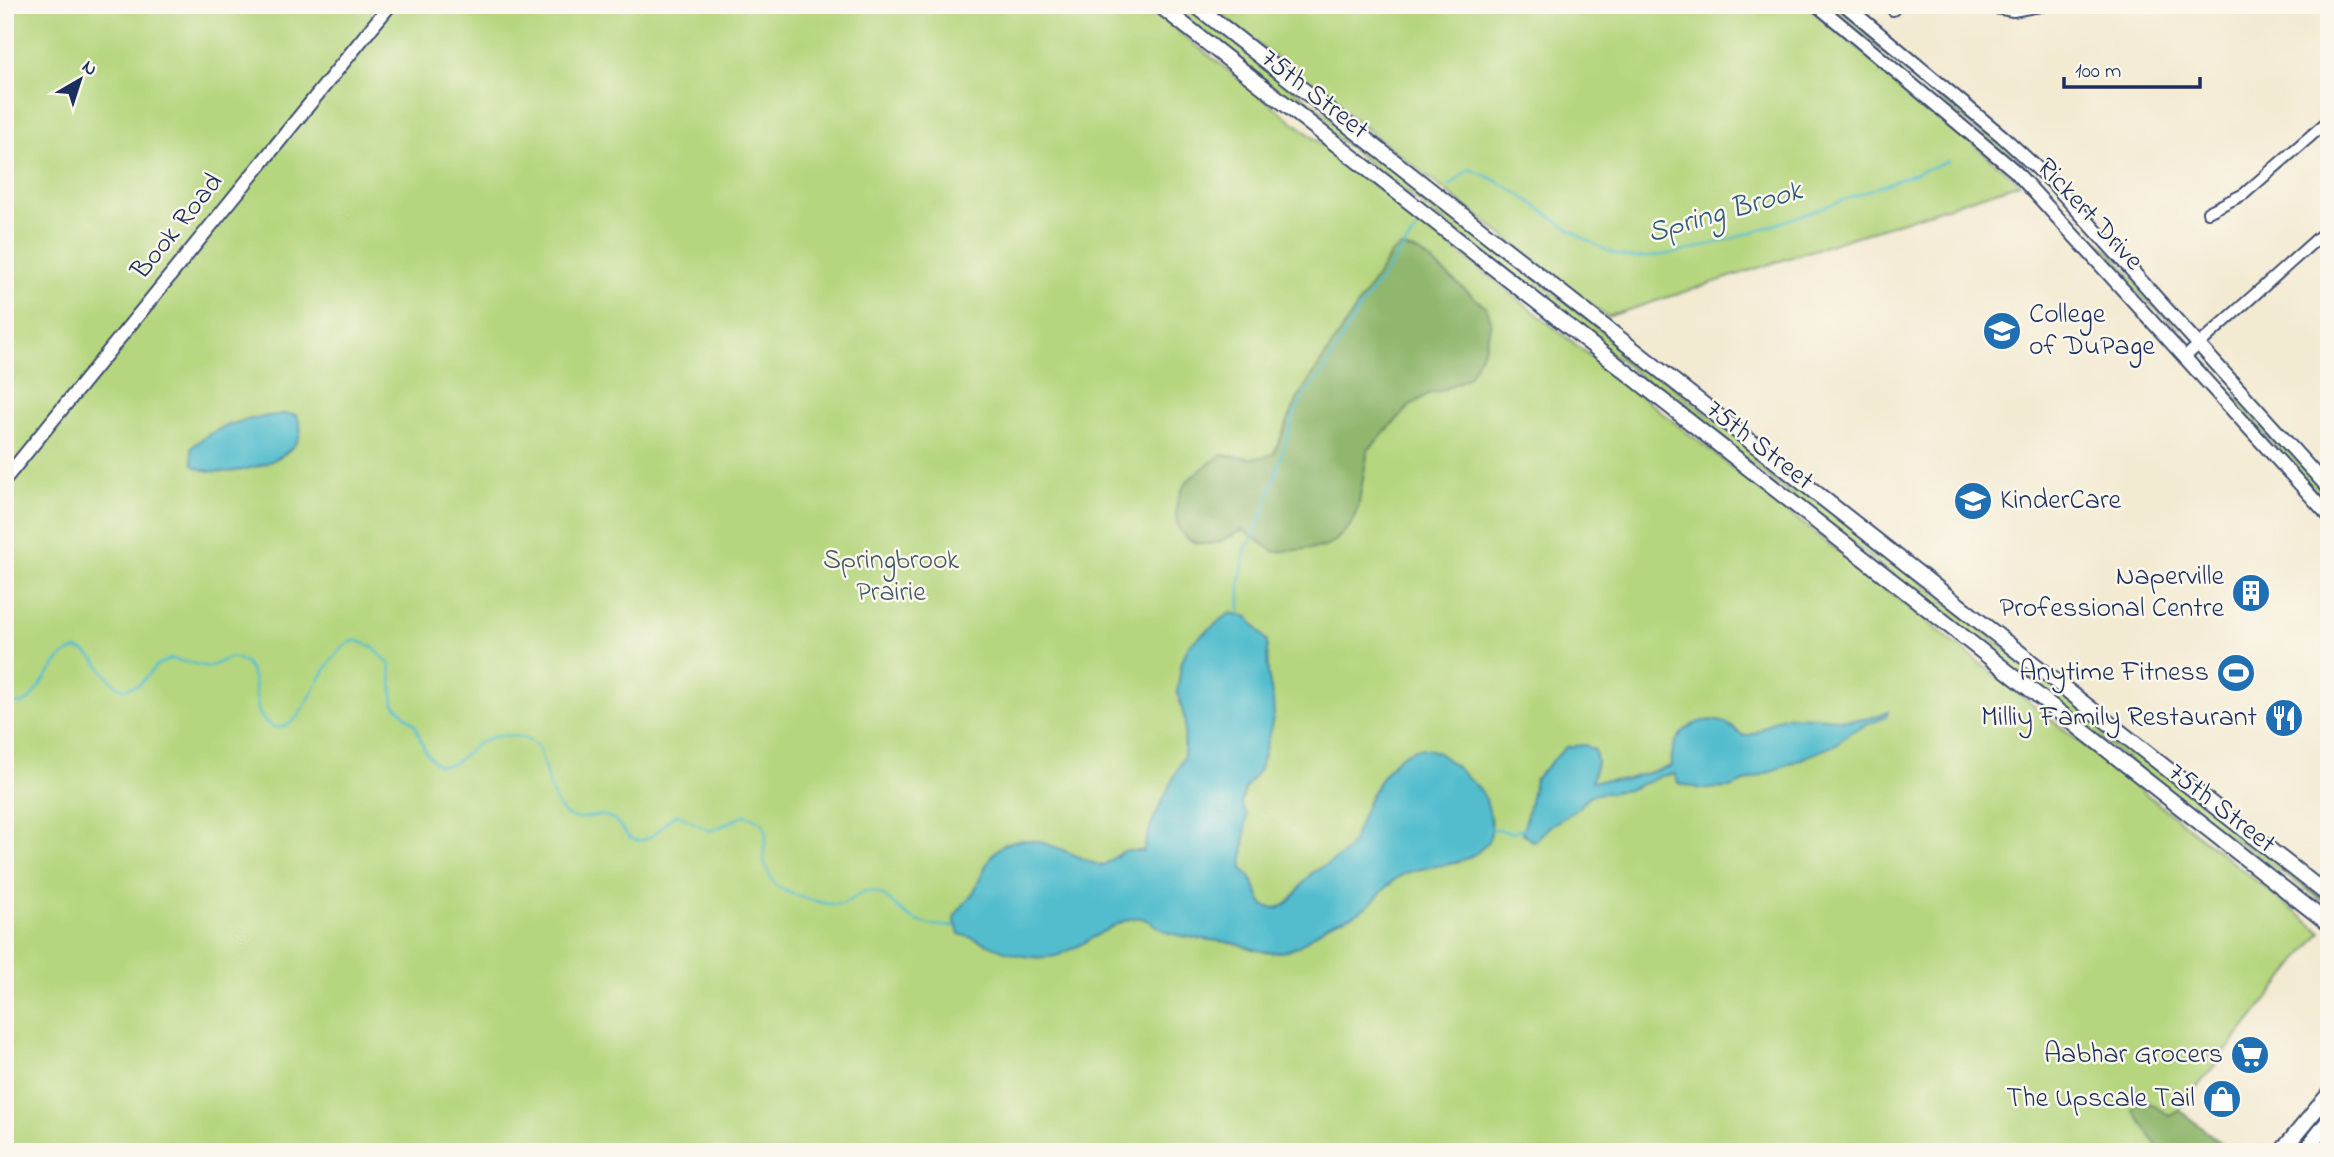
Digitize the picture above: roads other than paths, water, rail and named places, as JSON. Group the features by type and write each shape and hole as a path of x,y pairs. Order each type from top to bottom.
{"main road":[{"name":"75th Street","path":"1159,5 2329,924"},
{"name":"75th Street","path":"1195,5 2329,896"},
{"path":"2281,1152 2329,1094"},
{"path":"2310,1149 2329,1121"}],"street":[{"name":"Book Road","path":"5,479 390,5"},
{"name":"Rickert Drive","path":"1817,5 2015,171 2329,516"},
{"name":"Rickert Drive","path":"1845,5 2035,166 2329,489"},
{"path":"1979,5 2013,11 2046,5"},
{"path":"2208,212 2244,194 2329,120"},
{"path":"2185,357 2329,228"}],"water":[{"path":"283,414 296,415 300,431 295,444 282,455 244,470 224,472 193,465 191,448 211,433 246,420"},
{"path":"1230,613 1248,617 1267,641 1268,674 1274,715 1260,769 1246,787 1241,803 1247,816 1242,868 1251,878 1263,905 1278,908 1285,905 1312,873 1343,855 1353,841 1382,777 1401,757 1412,751 1424,749 1436,752 1481,791 1491,823 1488,841 1480,850 1460,861 1402,875 1358,913 1328,925 1299,946 1286,951 1266,952 1232,943 1177,935 1165,932 1141,918 1122,922 1055,956 1027,957 959,934 954,918 974,891 990,858 1005,844 1018,840 1047,844 1102,866 1124,851 1143,851 1151,825 1184,756 1185,720 1177,692 1182,661 1189,645"},
{"path":"1888,712 1886,717 1852,731 1835,745 1730,788 1700,789 1678,783 1675,774 1661,776 1628,790 1590,795 1575,811 1550,826 1534,842 1523,833 1535,779 1566,747 1585,745 1595,750 1597,762 1592,781 1627,779 1672,766 1674,746 1679,737 1692,725 1701,722 1725,723 1745,736 1784,717 1849,720 1875,717"}],"waterway":[{"name":"Spring Brook","path":"1450,186 1469,169 1508,188 1600,247 1620,255 1647,257 1731,239 1949,161"},
{"name":"Spring Brook","path":"1240,613 1240,583 1245,551 1261,521 1294,415 1305,394 1323,373 1355,315 1417,229"},
{"name":"Spring Brook","path":"5,701 21,704 29,700 62,656 76,649 91,656 111,680 123,689 139,685 157,665 171,659 209,667 231,657 243,661 250,669 260,714 266,722 276,727 287,725 297,718 332,660 343,647 356,640 373,647 390,665 394,704 415,725 425,751 437,765 450,765 486,739 502,736 526,739 539,749 557,803 563,812 572,817 610,818 629,837 638,841 648,839 677,814 710,831 746,815 763,824 766,832 763,854 765,864 776,885 788,892 830,904 848,902 862,892 874,892 919,922 954,926"},
{"path":"1492,830 1511,833 1524,829"}],"place":[{"name":"College of DuPage","path":"2002,331"},
{"name":"KinderCare","path":"1973,501"},
{"name":"Naperville Professional Centre","path":"2251,593"},
{"name":"Anytime Fitness","path":"2236,673"},
{"name":"Milliy Family Restaurant","path":"2284,718"},
{"name":"Aabhar Grocers","path":"2250,1055"},
{"name":"The Upscale Tail","path":"2222,1099"}],"park label":[{"name":"Springbrook Prairie","path":"891,577"}]}
